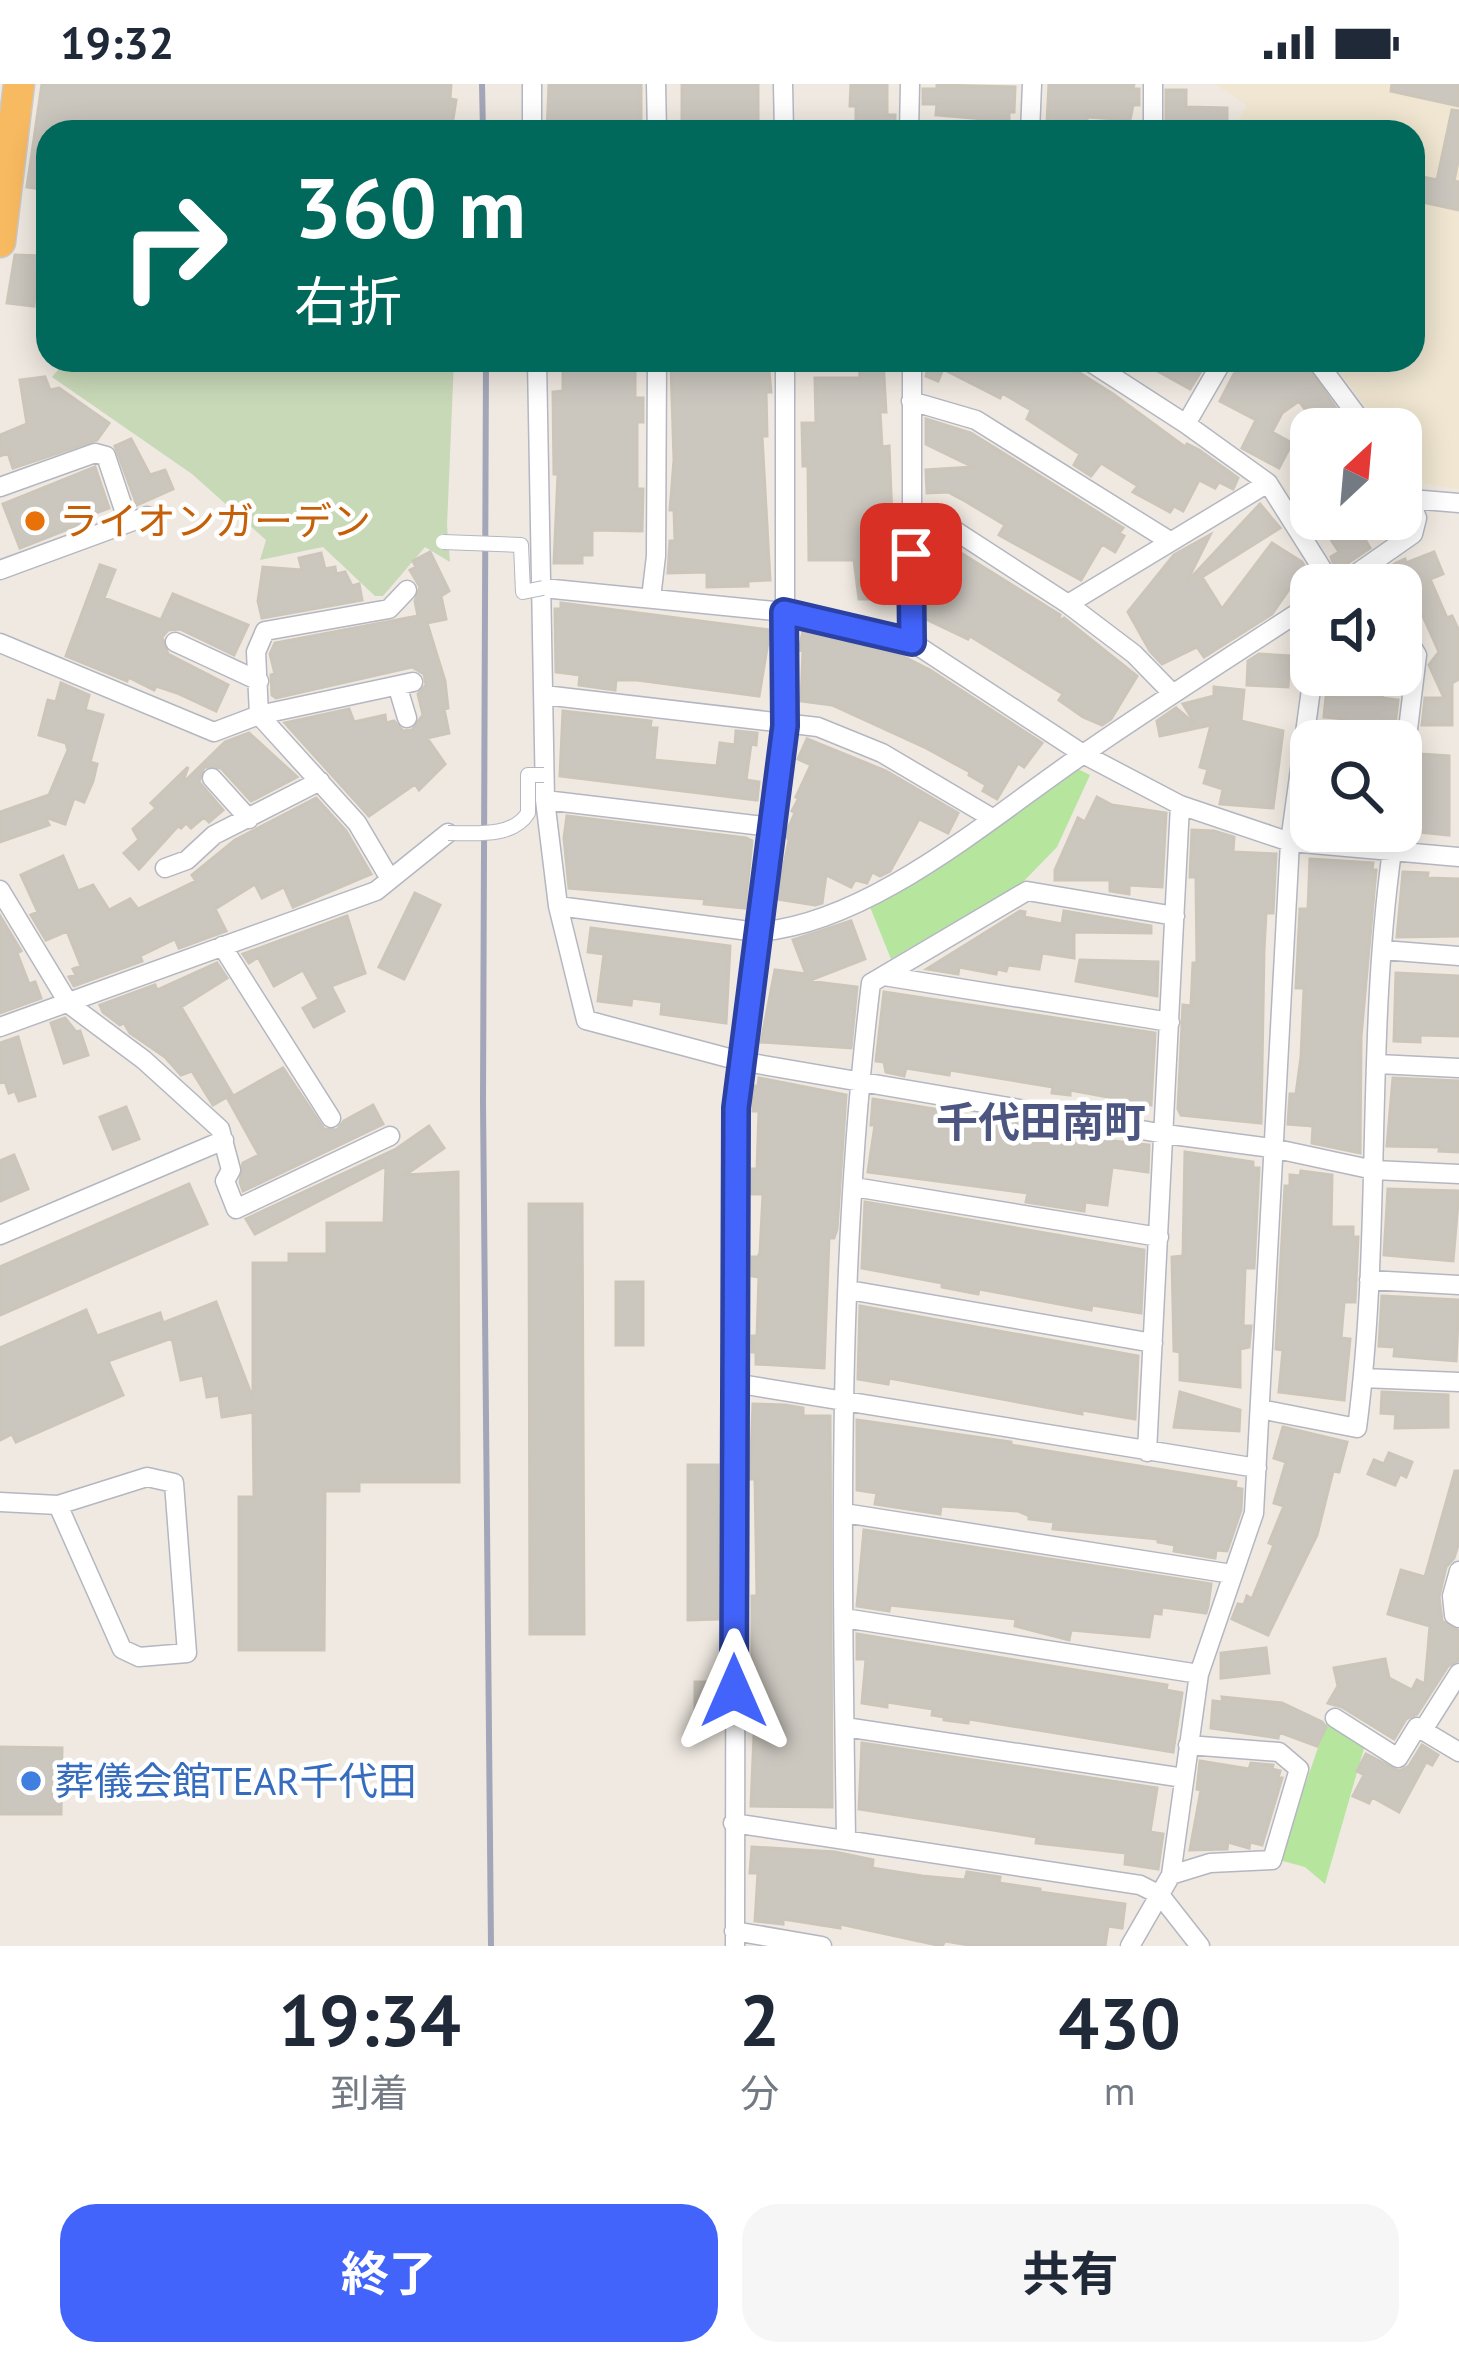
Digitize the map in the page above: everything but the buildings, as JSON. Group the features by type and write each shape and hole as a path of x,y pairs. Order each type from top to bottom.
{"highway":[{"path":"0,242 20,84"}],"street":[{"path":"532,84 532,120"},
{"path":"656,84 657,120"},
{"path":"783,84 784,120"},
{"path":"909,120 910,84"},
{"path":"1030,120 1032,84"},
{"path":"1153,84 1153,120"},
{"path":"537,372 545,800 558,906 586,1020 740,1061 859,1082 1272,1148 1374,1170 1459,1174"},
{"path":"652,598 657,372"},
{"path":"785,372 784,721 736,1108 734,1939 822,1946"},
{"path":"912,372 912,642"},
{"path":"1106,372 1268,483 1320,564"},
{"path":"1186,424 1216,372"},
{"path":"1325,372 1351,408"},
{"path":"911,401 976,421 1168,540"},
{"path":"0,488 95,453 106,456 124,509"},
{"path":"1068,604 1268,483"},
{"path":"1422,500 1459,503"},
{"path":"911,510 947,526 1068,604 1134,654 1173,694"},
{"path":"0,570 146,516"},
{"path":"1370,564 1404,540"},
{"path":"443,542 521,544 523,592 543,588 784,612 912,642 1083,754 1180,805 1290,842 1254,1513 1199,1674 1171,1875 1130,1946"},
{"path":"390,879 357,823 259,715 256,652 265,632 389,610 407,590"},
{"path":"558,906 757,932 786,930 916,872 1083,754 1290,618"},
{"path":"175,642 259,681"},
{"path":"0,643 214,732 259,715 405,685 406,718"},
{"path":"544,695 818,727 882,752 992,818"},
{"path":"0,1028 376,891 448,833 515,827 528,813 529,775 544,775"},
{"path":"212,778 249,819"},
{"path":"165,868 187,860 214,835 320,782"},
{"path":"545,800 771,827"},
{"path":"1147,1452 1180,805"},
{"path":"1374,852 1459,857"},
{"path":"1260,1409 1357,1429 1364,1378 1391,854"},
{"path":"0,890 69,1004 144,1060 220,1129 231,1170 225,1181 236,1209 390,1136"},
{"path":"846,1839 844,1402 859,1082 871,983 1027,891 1175,916"},
{"path":"222,946 331,1118"},
{"path":"1383,950 1459,956"},
{"path":"884,976 1170,1022"},
{"path":"1378,1064 1459,1068"},
{"path":"0,1235 224,1140"},
{"path":"854,1187 1159,1238"},
{"path":"1369,1280 1459,1285"},
{"path":"849,1290 1153,1343"},
{"path":"1364,1378 1459,1382"},
{"path":"734,1383 1257,1468"},
{"path":"0,1502 58,1504 146,1477 174,1483 187,1653 139,1657 122,1649 58,1504"},
{"path":"844,1513 1232,1574"},
{"path":"1459,1571 1452,1595 1454,1616 1459,1618"},
{"path":"844,1618 1199,1674"},
{"path":"1423,1730 1459,1673"},
{"path":"1335,1718 1398,1758 1417,1727 1459,1752"},
{"path":"844,1727 1184,1778"},
{"path":"1171,1875 1210,1862 1273,1860 1299,1769 1279,1752 1188,1745"},
{"path":"734,1823 1140,1885 1160,1895 1200,1946"}],"shaded area":[{"path":"1215,84 1459,84 1459,489 1422,480 1422,408 1367,408 1339,372 1425,372 1425,120 1239,120 1246,105"}],"green space":[{"path":"56,372 453,372 447,526 450,562 425,547 383,596 375,596 323,547 260,560 266,540 192,474 52,377"},
{"path":"1072,766 1090,775 1057,847 1023,882 891,959 868,902"},
{"path":"1327,1722 1364,1748 1325,1884 1305,1867 1279,1860"}],"railway":[{"path":"482,84 483,120"},
{"path":"486,372 483,1102 491,1946"}],"place":[{"name":"ライオンガーデン","path":"35,521"},
{"name":"葬儀会館TEAR千代田","path":"31,1781"}],"district":[{"name":"千代田南町","path":"1041,1122"}],"route":[{"path":"734,1691 736,1108 785,726 784,612 912,642 911,554"}]}
